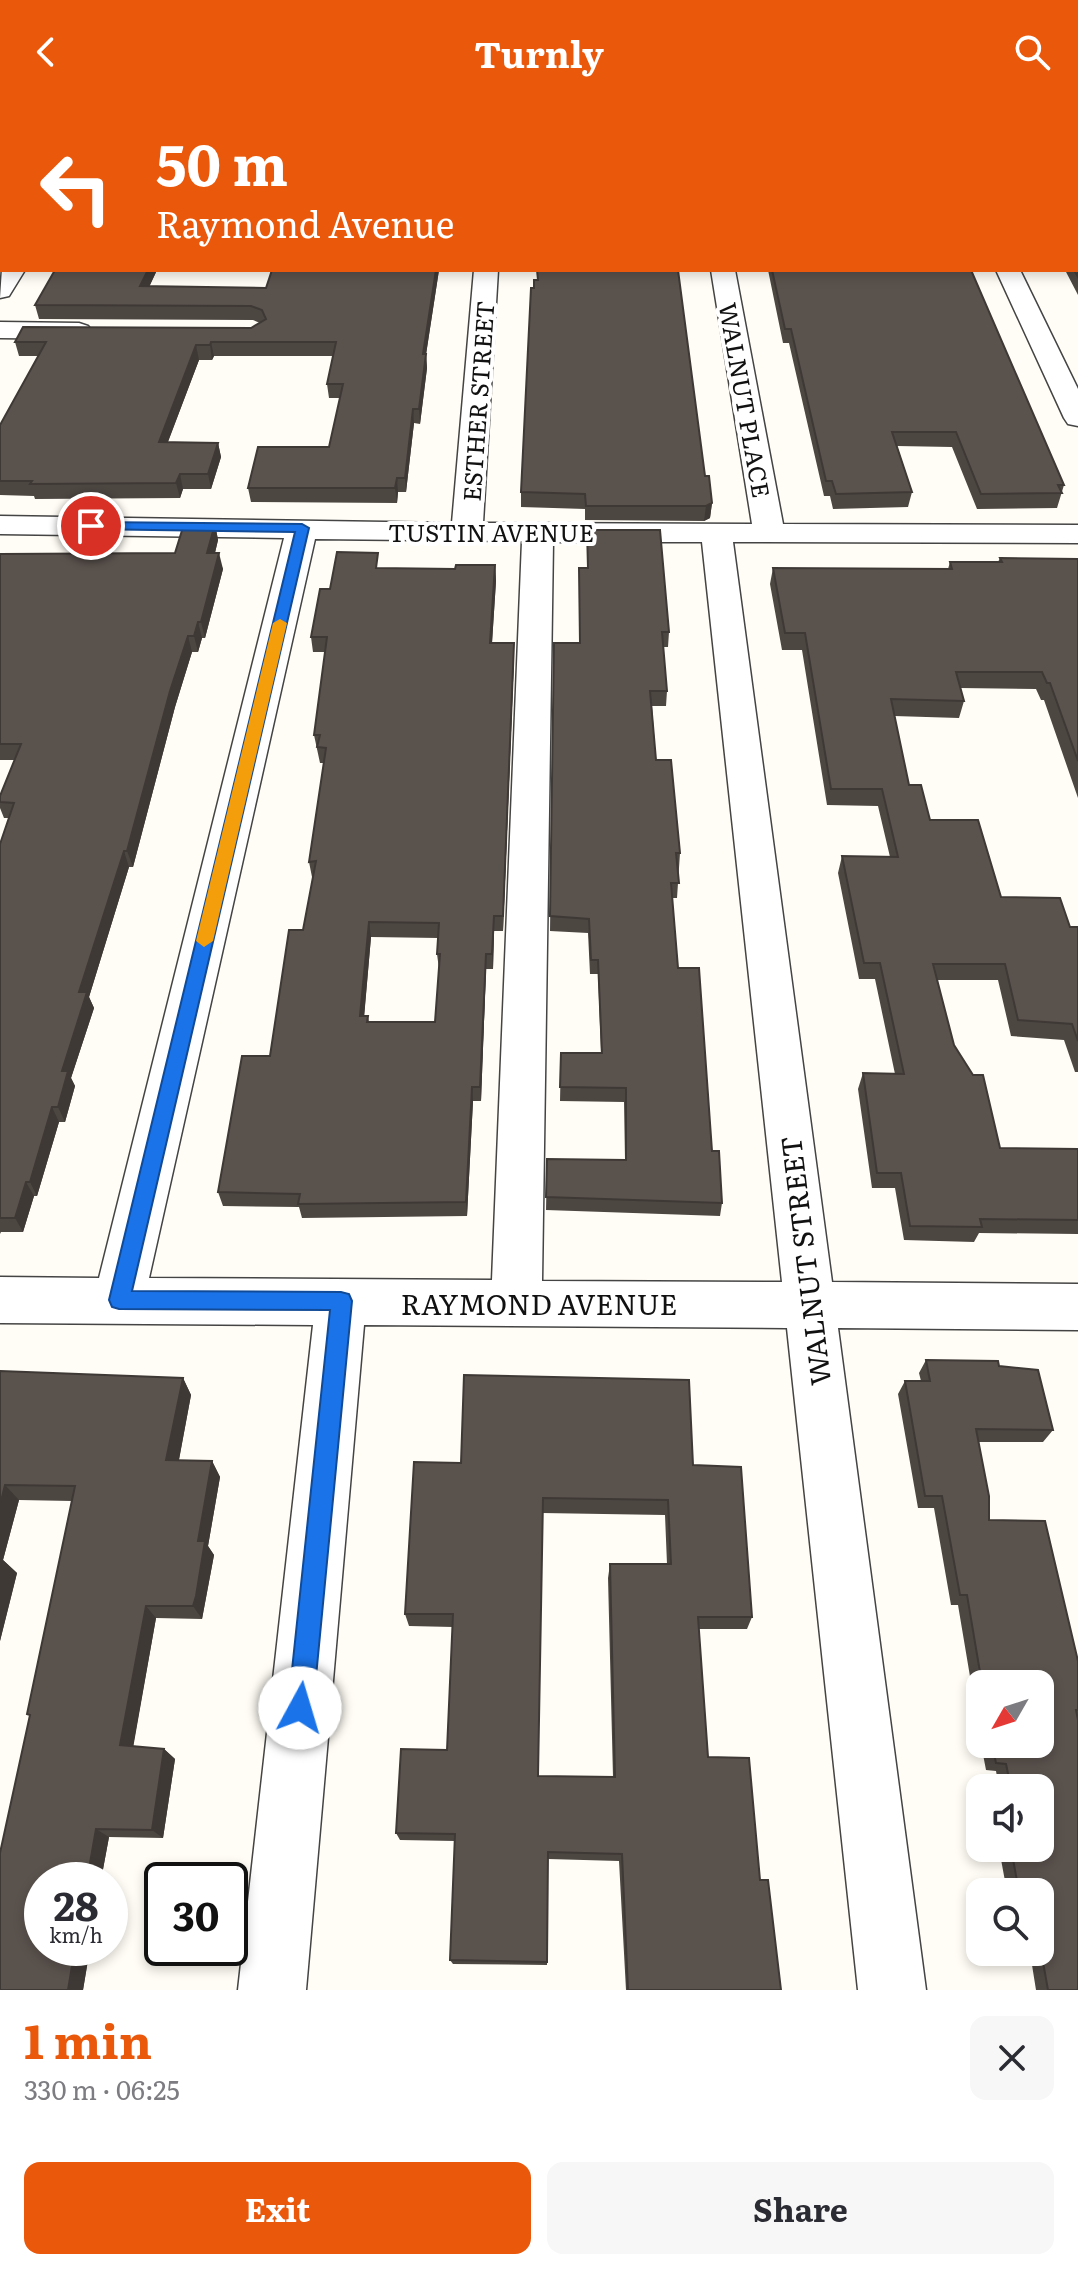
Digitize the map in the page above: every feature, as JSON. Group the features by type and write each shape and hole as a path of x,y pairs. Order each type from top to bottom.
{"street":[{"path":"0,291 12,272"},
{"name":"ESTHER STREET","path":"467,532 486,272"},
{"name":"WALNUT PLACE","path":"723,272 769,531"},
{"path":"1009,272 1078,418"},
{"path":"0,330 104,331"},
{"name":"TUSTIN AVENUE","path":"0,525 467,532 1078,534"},
{"path":"119,1300 302,528"},
{"name":"WALNUT STREET","path":"716,531 892,1990"},
{"path":"516,1303 538,532"},
{"name":"RAYMOND AVENUE","path":"0,1300 1078,1307"},
{"path":"272,1990 341,1301"}],"building":[{"path":"54,272 147,272 140,286 266,288 271,272 436,272 423,354 426,354 419,409 413,409 405,478 397,478 395,488 248,488 258,447 329,447 343,384 327,384 336,342 211,342 210,345 196,345 159,442 218,443 208,474 180,474 176,483 30,484 32,481 0,481 0,425 46,342 15,342 23,327 251,328 266,319 262,310 251,306 35,305"},
{"path":"537,272 678,272 705,476 709,476 712,503 706,506 586,506 585,494 521,492 531,288 534,288 534,280 538,280"},
{"path":"772,272 972,272 1064,485 1058,485 1062,493 981,494 956,432 892,432 912,492 836,494 832,481 826,481 791,329 785,329"},
{"path":"184,524 215,524 207,553 219,553 201,622 198,622 194,636 188,636 127,851 124,851 79,992 87,992 62,1071 68,1071 58,1107 52,1107 30,1182 26,1182 15,1218 0,1218 0,844 14,803 0,802 0,796 21,744 0,744 0,554 175,553"},
{"path":"587,530 660,530 669,632 662,632 667,691 650,691 656,760 671,760 680,853 676,853 679,883 671,883 678,968 699,968 712,1151 719,1151 722,1203 546,1197 547,1159 626,1160 626,1088 560,1087 561,1053 602,1053 598,960 591,960 589,919 550,916 554,643 580,643 579,568 588,568"},
{"path":"337,552 378,553 376,568 455,569 456,565 495,565 490,643 514,643 503,916 494,916 492,954 486,954 480,1087 472,1087 466,1202 298,1204 300,1194 218,1192 242,1056 270,1056 289,930 303,930 316,861 309,862 326,748 317,747 320,735 314,735 327,637 311,637 320,589 330,589","holes":["369,922 439,923 435,1022 367,1022 368,1016 360,1016"]},
{"path":"1000,558 1078,559 1078,761 1050,683 1047,683 1042,672 956,672 964,701 891,699 909,785 921,785 930,820 978,820 1001,897 1060,898 1070,927 1078,927 1078,1041 1072,1024 1018,1020 1005,964 933,964 954,1045 973,1075 983,1075 1000,1148 1078,1149 1078,1220 980,1219 982,1227 910,1226 901,1173 877,1173 863,1073 904,1074 880,963 864,963 842,856 898,857 882,789 831,789 805,633 785,633 773,568 952,569 950,562 1002,562"},
{"path":"926,1360 998,1361 999,1366 1038,1370 1053,1430 976,1429 989,1496 989,1520 1045,1521 1078,1661 1078,1990 1048,1990 1044,1966 1054,1966 1054,1878 1016,1878 1014,1862 1054,1862 1054,1774 1008,1774 1006,1764 996,1763 995,1758 1054,1758 1054,1670 980,1670 967,1595 960,1595 942,1496 925,1496 905,1381 930,1381"},
{"path":"0,1371 183,1378 166,1460 212,1461 198,1541 205,1541 196,1596 193,1606 146,1606 120,1745 164,1749 152,1830 96,1829 90,1862 24,1862 24,1966 72,1966 68,1990 0,1990 0,1853 75,1486 5,1485 0,1505"},
{"path":"464,1375 689,1380 693,1465 741,1467 752,1617 698,1617 708,1757 749,1758 760,1880 768,1880 781,1990 628,1990 622,1854 548,1852 547,1962 450,1960 455,1834 396,1833 401,1749 447,1750 453,1614 405,1614 414,1462 461,1463","holes":["543,1498 668,1500 671,1564 610,1564 615,1777 538,1776"]}],"slow traffic":[{"path":"204,941 280,623"}],"route":[{"path":"91,526 302,528 119,1300 341,1301 300,1708"}]}
